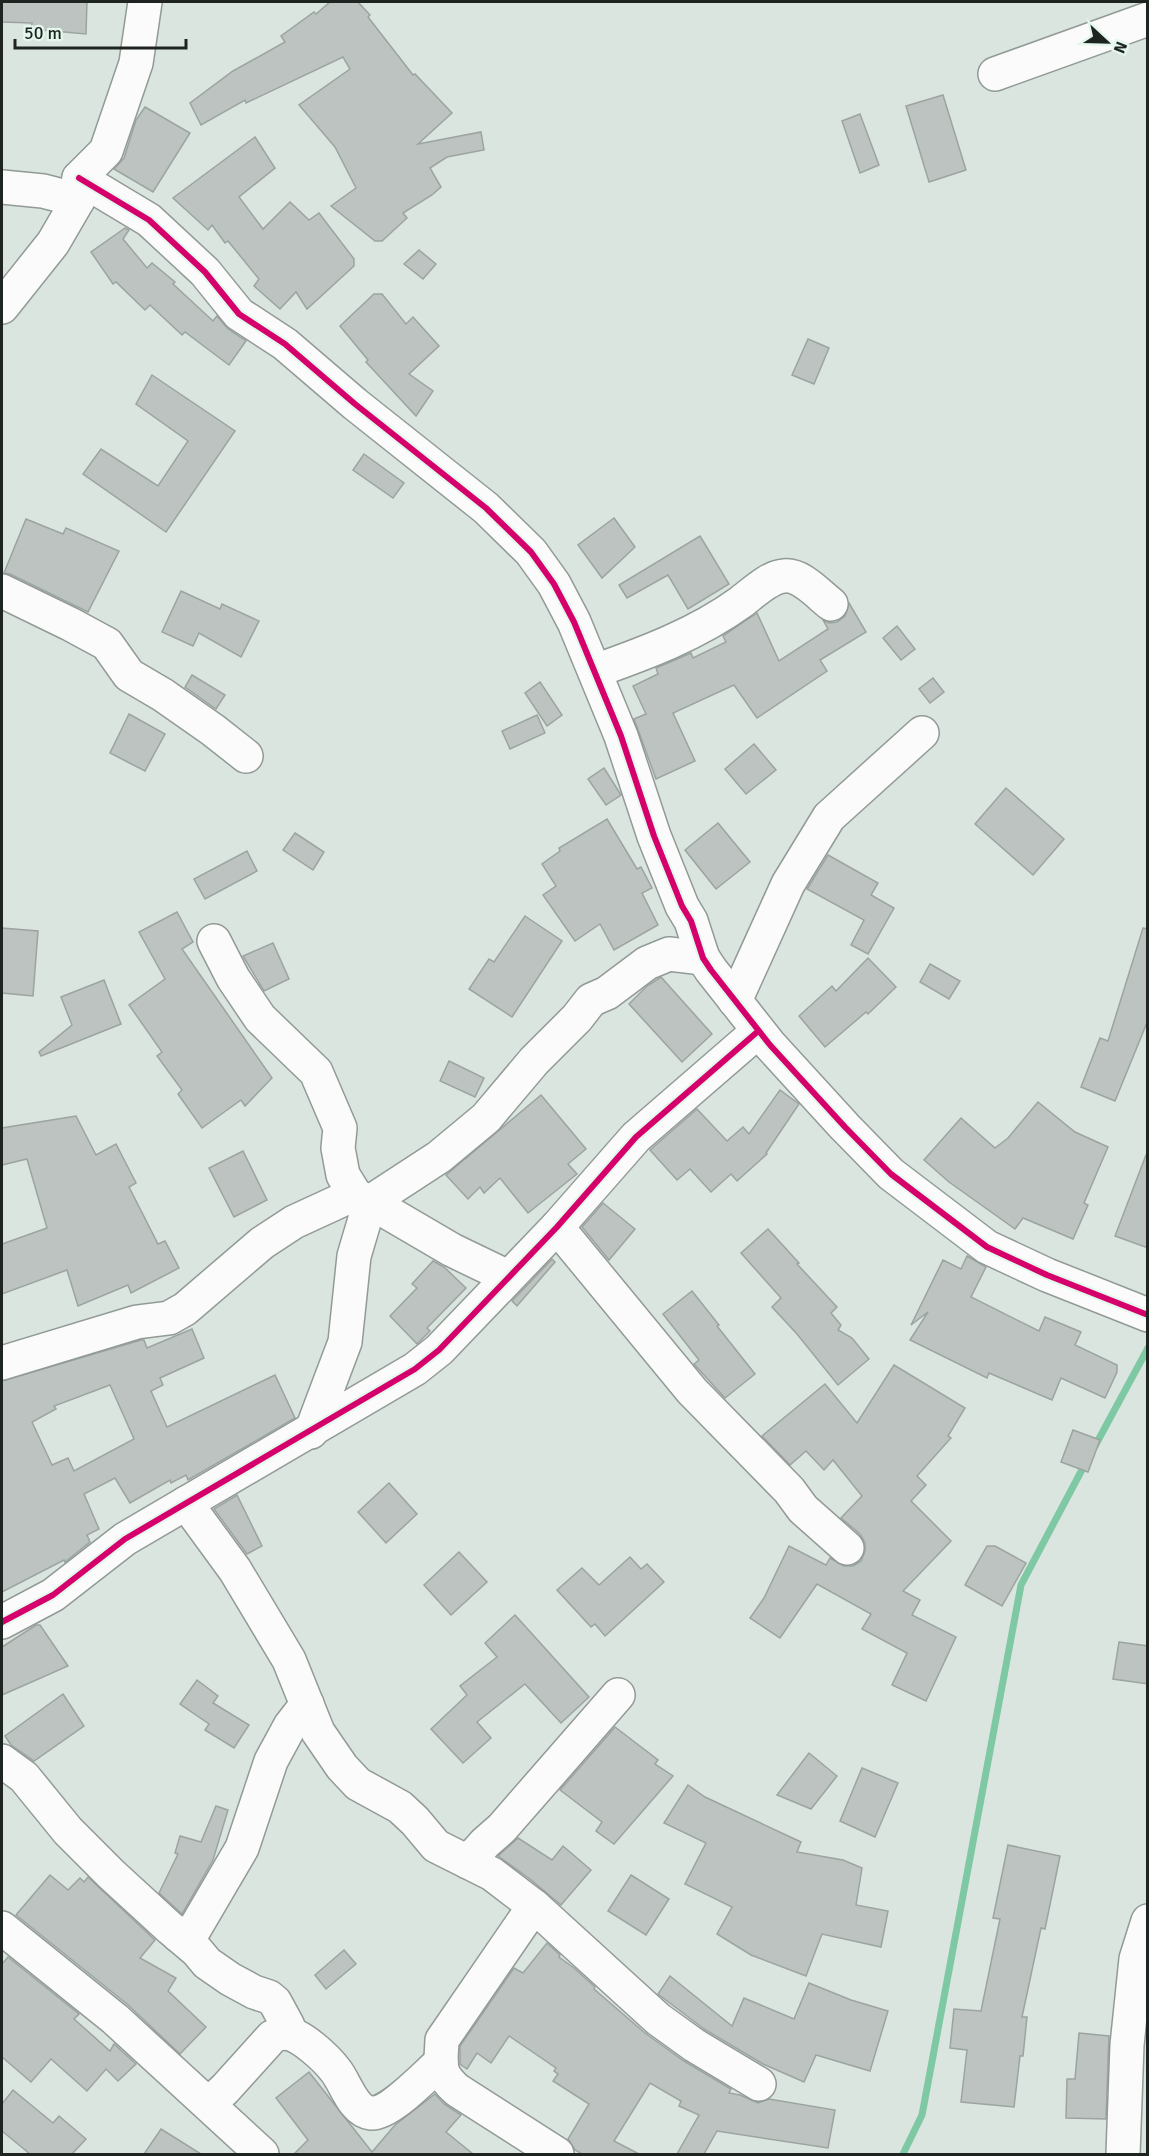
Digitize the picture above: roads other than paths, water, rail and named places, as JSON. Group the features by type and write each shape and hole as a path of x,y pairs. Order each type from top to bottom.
{"street":[{"path":"2,307 53,243 78,189 106,151 136,63 145,2"},
{"path":"995,74 1148,19"},
{"path":"2,187 43,191 78,189 149,220 205,272 239,314 285,344 355,404 486,508 531,552 554,584 574,622 621,736 654,836 682,906 691,921 703,957 751,1023 845,1127 891,1173 987,1247 1047,1275 1148,1315"},
{"path":"594,671 653,650 719,618 768,583 782,576 795,576 831,604"},
{"path":"2,591 107,644 129,675 164,695 246,756"},
{"path":"2,1623 53,1595 124,1539 415,1369 439,1350 557,1227 636,1137 751,1023 788,884 829,817 922,733"},
{"path":"669,954 691,921"},
{"path":"214,941 234,978 260,1018 316,1072 340,1128 338,1148 343,1175 363,1198 452,1250 508,1277"},
{"path":"2,1363 137,1322 169,1318 185,1309 262,1243 294,1222 344,1199 363,1198 439,1157 486,1118 534,1061 577,1018 591,1000 606,993 647,963 669,954 703,957"},
{"path":"310,1432 345,1342 363,1198"},
{"path":"557,1227 692,1391 789,1490 803,1509 847,1548"},
{"path":"186,1503 235,1570 289,1660 318,1732 342,1767 358,1784 400,1807 436,1846 492,1874 534,1906 658,2019 694,2045 759,2084"},
{"path":"468,1862 502,1828 618,1695"},
{"path":"178,1935 194,1930 222,1884 242,1848 271,1761 290,1726 308,1704"},
{"path":"2,1761 24,1777 68,1831 197,1951 207,1963 230,1979 275,2002 288,2026 287,2033"},
{"path":"534,1906 442,2040 441,2062 443,2077 457,2090 557,2154"},
{"path":"1132,2131 1127,2045 1136,1959 1148,1921"},
{"path":"2,1928 115,2019 262,2154"},
{"path":"208,2104 225,2089 272,2037 287,2033 297,2037 321,2054 337,2072 361,2110 372,2114 385,2109 412,2089 441,2062"}],"waterway":[{"path":"1095,1446 1148,1348"},
{"path":"903,2154 922,2115 1021,1585 1085,1464"}]}
